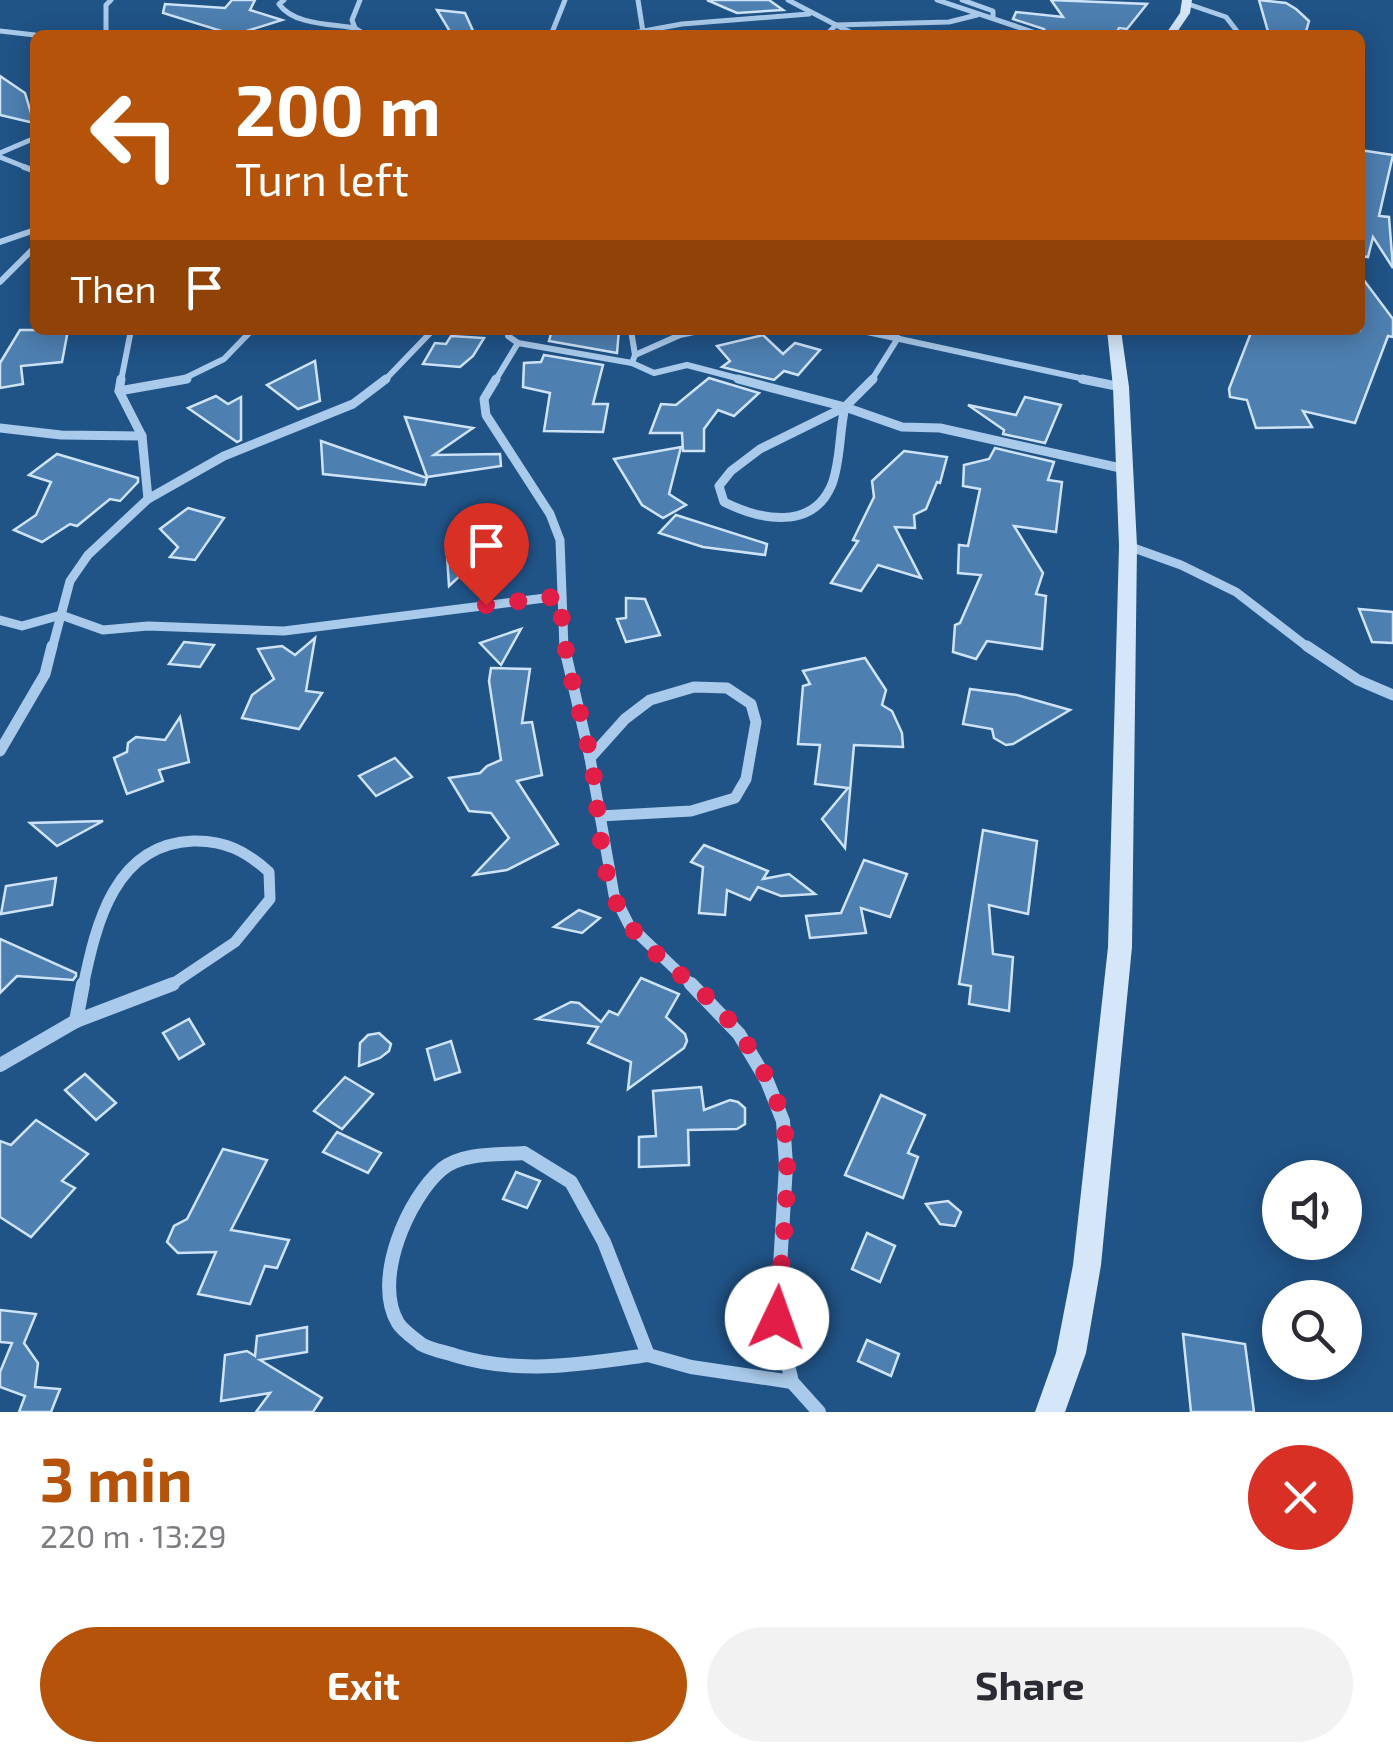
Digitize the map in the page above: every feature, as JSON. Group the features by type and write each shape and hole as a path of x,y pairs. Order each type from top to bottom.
{"street":[{"path":"106,30 106,4 110,0"},
{"path":"284,0 280,4 291,15 357,30"},
{"path":"354,28 352,20 360,0"},
{"path":"553,30 565,0"},
{"path":"638,0 643,30"},
{"path":"788,0 846,30"},
{"path":"937,0 1028,30"},
{"path":"962,0 993,11 993,17"},
{"path":"1173,30 1188,2 1222,15 1239,30"},
{"path":"653,30 682,24 812,14"},
{"path":"831,30 836,25 949,22 977,15"},
{"path":"0,31 30,34"},
{"path":"0,155 30,140"},
{"path":"0,155 30,169"},
{"path":"0,242 30,232"},
{"path":"0,282 30,252"},
{"path":"130,335 119,391 142,436 148,499"},
{"path":"119,391 180,385 237,350 248,335"},
{"path":"0,751 45,674 70,581 88,555 148,499 224,456 353,404 380,386 428,335"},
{"path":"508,335 518,343 633,359 654,373 687,365 845,407 902,427 940,428 1125,469"},
{"path":"631,335 633,359"},
{"path":"633,359 680,335"},
{"path":"883,335 1122,387"},
{"path":"1050,1412 1070,1353 1087,1265 1120,947 1128,546 1122,387 1115,335"},
{"path":"845,407 836,440 832,486 804,516 777,519 746,515 724,502 719,486 730,470 762,447 845,407 860,395 898,338"},
{"path":"518,343 484,399 486,415 550,514 560,540 566,668 590,758 614,895 629,924 655,953 712,1001 739,1034 767,1081 783,1122 786,1165 777,1318 792,1382 819,1412"},
{"path":"0,428 61,436 142,436"},
{"path":"1128,546 1181,565 1236,592 1317,654 1358,680 1393,695"},
{"path":"0,620 22,626 62,614 102,630 148,626 284,631 561,596"},
{"path":"590,758 627,715 654,697 672,692 709,686 729,689 746,698 756,718 745,786 734,800 710,808 600,816"},
{"path":"0,1065 76,1021 156,994 234,942 270,899 269,872 245,849 208,840 164,842 128,865 109,891 76,1021"},
{"path":"648,1355 604,1242 571,1182 524,1153 470,1157 444,1167 414,1200 394,1246 390,1286 398,1323 424,1346 488,1365 559,1368 648,1355 792,1382"}],"building":[{"path":"232,0 255,0 250,10 282,20 250,30 218,30 163,13 165,4 225,8"},
{"path":"707,0 769,0 783,10 737,13"},
{"path":"1051,0 1147,4 1127,29 1045,30 1013,19 1016,12 1063,17"},
{"path":"1259,0 1286,3 1309,21 1306,30 1268,30"},
{"path":"437,10 465,13 473,30 449,30"},
{"path":"0,76 25,93 30,122 0,115"},
{"path":"1365,151 1393,155 1379,216 1389,217 1393,268 1373,237 1368,257"},
{"path":"1365,282 1393,319 1393,337 1388,336 1355,423 1303,411 1312,427 1256,428 1247,400 1230,397 1229,389 1250,335 1365,335"},
{"path":"20,330 30,330 30,335 67,335 62,362 21,366 23,384 0,388 0,363"},
{"path":"551,335 619,335 617,353 549,341"},
{"path":"763,335 783,354 795,343 820,350 798,375 784,371 774,380 722,367 730,361 717,346"},
{"path":"451,336 484,338 473,356 460,367 423,364 435,343 446,344"},
{"path":"544,355 603,365 593,404 608,404 603,432 544,431 550,393 523,387 524,363 541,362"},
{"path":"315,361 320,401 298,409 267,385"},
{"path":"709,378 759,393 734,416 718,410 704,429 704,451 683,451 682,433 650,433 661,404 676,405"},
{"path":"216,396 228,404 241,397 241,440 237,442 188,408"},
{"path":"1025,397 1061,405 1045,443 1003,434 1004,430 968,405 1016,415"},
{"path":"405,417 473,428 434,455 500,454 501,466 427,477"},
{"path":"321,441 427,478 425,485 323,474"},
{"path":"681,447 669,494 686,505 663,518 642,505 614,459"},
{"path":"995,448 1054,462 1048,480 1062,482 1056,532 1014,526 1043,573 1036,594 1046,596 1042,649 987,641 976,659 953,652 955,625 960,623 981,575 958,573 959,545 968,546 980,489 963,486 964,465 989,459"},
{"path":"904,451 947,457 940,483 937,482 926,509 914,515 915,528 895,527 921,578 878,565 861,591 831,583 858,541 853,540 874,497 872,481"},
{"path":"57,454 138,478 138,482 120,501 110,499 77,526 70,524 42,542 14,530 36,515 51,482 29,475"},
{"path":"188,508 224,518 195,560 170,557 178,547 160,529"},
{"path":"676,515 767,544 765,555 703,547 659,533"},
{"path":"503,536 449,586 446,541"},
{"path":"626,598 645,599 660,635 626,642 617,619 626,618"},
{"path":"1359,609 1393,612 1393,643 1372,642"},
{"path":"521,629 501,665 480,643"},
{"path":"315,638 306,691 322,693 299,729 242,718 252,695 274,679 258,649 282,646 295,655"},
{"path":"184,642 214,645 200,667 169,664"},
{"path":"865,658 886,690 882,705 892,711 902,733 903,747 854,745 845,848 822,819 848,788 815,784 820,745 798,744 803,686 810,684 803,671"},
{"path":"491,668 530,669 522,723 532,722 542,775 517,781 558,844 507,870 474,875 509,838 491,813 469,811 449,778 480,773 501,760 489,681"},
{"path":"970,689 1017,695 1070,710 1006,745 994,738 992,729 963,724"},
{"path":"180,717 189,762 159,770 163,781 127,794 114,758 127,752 128,743 136,737 165,740"},
{"path":"395,758 412,777 376,796 359,776"},
{"path":"103,821 57,846 30,823"},
{"path":"983,830 1037,841 1028,914 989,905 993,954 1013,957 1009,1011 969,1004 971,986 959,984"},
{"path":"704,845 768,871 763,879 789,874 815,894 781,896 758,887 750,900 727,890 725,915 699,913 703,867 691,862"},
{"path":"864,860 907,874 890,917 861,908 866,933 810,938 806,916 841,913"},
{"path":"56,878 52,905 1,914 6,886"},
{"path":"579,910 600,918 582,933 554,927"},
{"path":"0,939 76,976 73,980 17,976 0,993"},
{"path":"641,978 679,994 666,1017 685,1034 687,1041 684,1048 628,1089 631,1062 588,1043 598,1027 537,1019 571,1002 579,1003 601,1022 609,1011 618,1015"},
{"path":"189,1019 204,1044 179,1059 163,1033"},
{"path":"379,1033 391,1044 389,1051 359,1066 360,1043 368,1035"},
{"path":"451,1041 460,1072 435,1080 427,1049"},
{"path":"85,1074 116,1103 96,1120 65,1090"},
{"path":"345,1077 373,1094 342,1129 314,1111"},
{"path":"701,1087 704,1110 730,1100 738,1102 745,1108 745,1124 737,1129 688,1130 689,1165 639,1167 639,1137 656,1136 653,1091"},
{"path":"881,1095 925,1115 908,1153 918,1157 903,1198 845,1175"},
{"path":"36,1120 88,1154 62,1181 75,1188 31,1237 0,1217 0,1141 11,1145"},
{"path":"337,1132 381,1153 368,1173 323,1152"},
{"path":"223,1149 267,1160 231,1230 289,1240 277,1268 265,1266 250,1304 198,1294 216,1252 178,1253 167,1242 174,1226 187,1219"},
{"path":"516,1172 540,1181 527,1208 503,1199"},
{"path":"948,1201 961,1212 955,1226 940,1224 926,1204"},
{"path":"867,1233 895,1246 880,1282 852,1269"},
{"path":"0,1310 36,1314 24,1343 38,1363 35,1387 60,1389 51,1412 19,1412 25,1396 0,1387 0,1372 12,1343 0,1342"},
{"path":"307,1327 307,1352 260,1360 322,1398 313,1412 256,1412 270,1393 221,1401 225,1355 247,1351 255,1356 257,1336"},
{"path":"1183,1334 1245,1344 1254,1412 1191,1412"},
{"path":"867,1340 899,1354 891,1376 858,1361"}],"route":[{"path":"486,605 561,596 566,668 590,758 614,895 629,924 655,953 712,1001 739,1034 767,1081 783,1122 786,1165 777,1318"}]}
